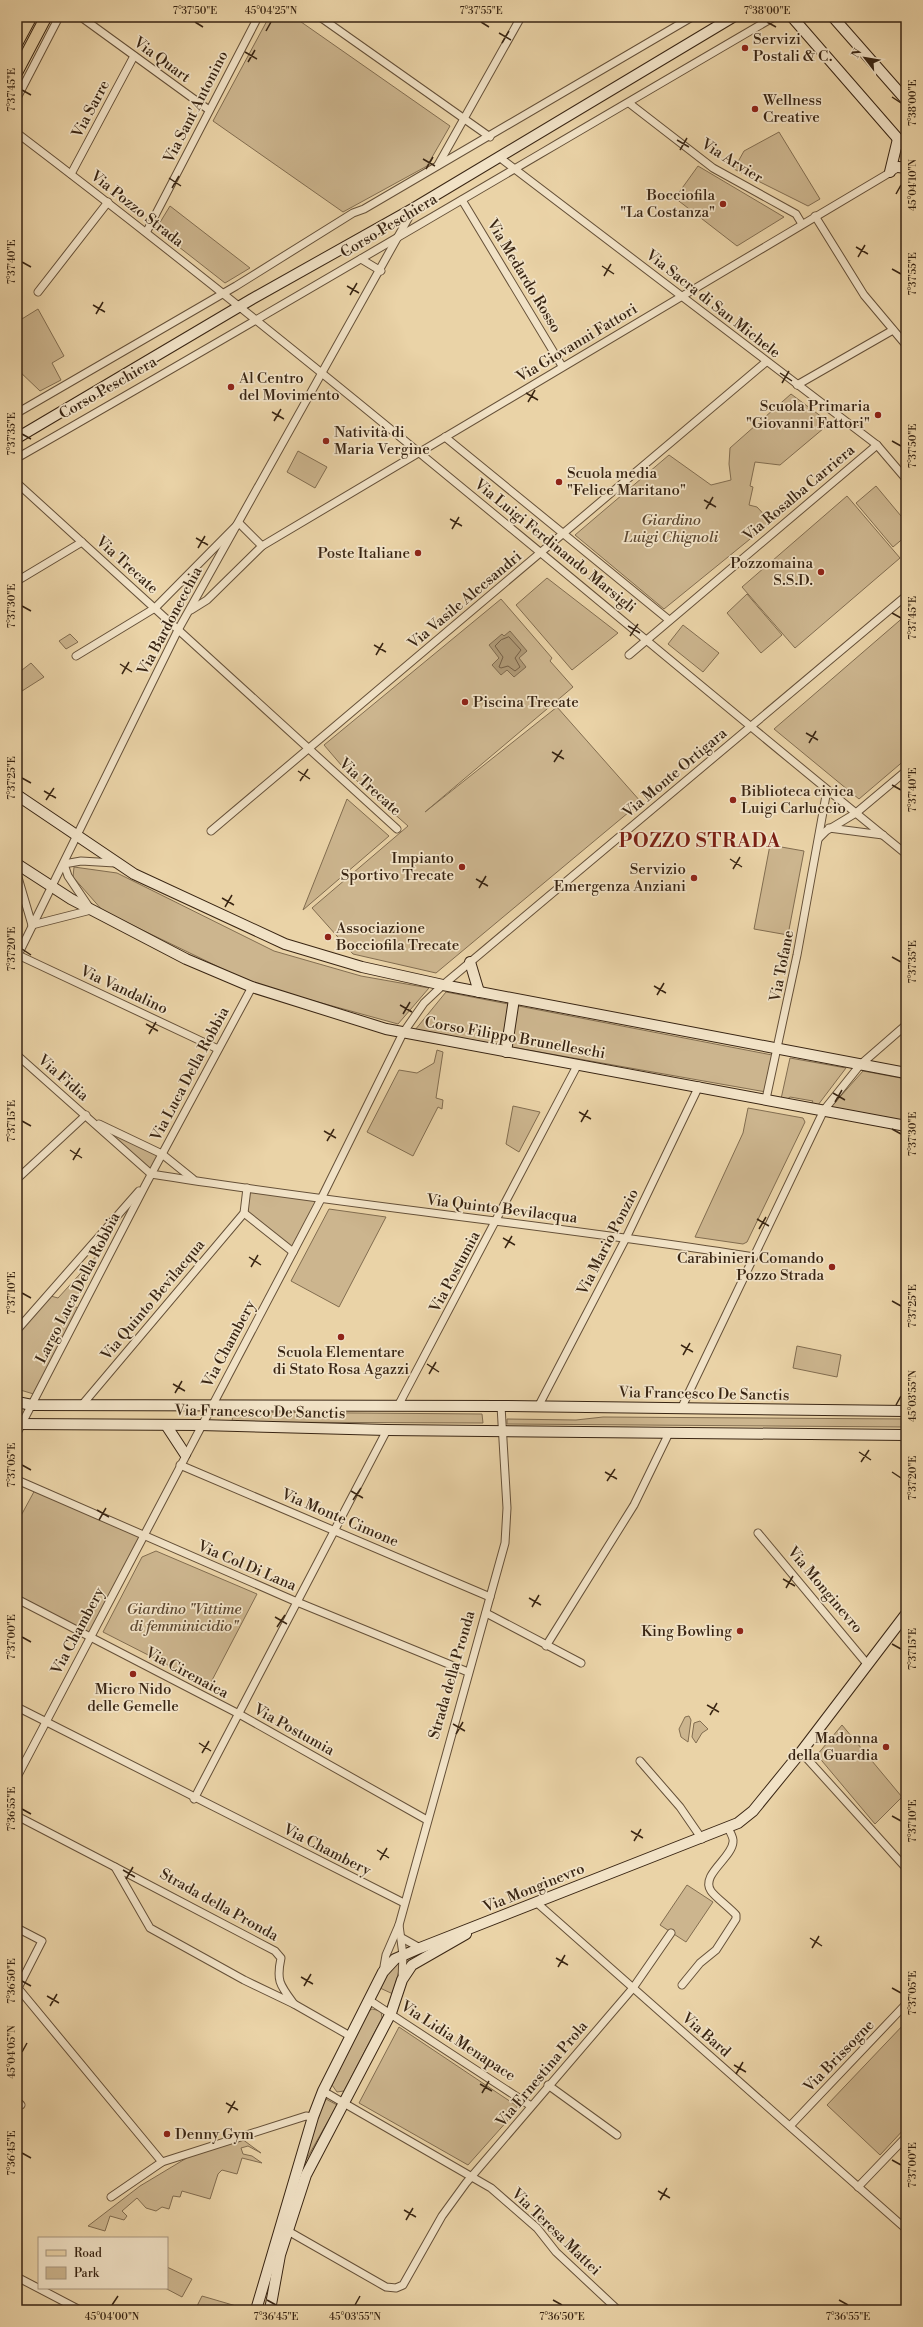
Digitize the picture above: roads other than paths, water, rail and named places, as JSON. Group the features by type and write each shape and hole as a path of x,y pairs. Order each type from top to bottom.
{"main road":[{"path":"17,43 31,17"},
{"path":"17,72 46,17"}],"street":[{"path":"17,98 60,17"},
{"name":"Via Quart","path":"81,17 209,110"},
{"name":"Via Sant'Antonino","path":"147,231 258,17"},
{"path":"320,17 490,137"},
{"path":"438,166 521,17"},
{"name":"Corso Peschiera","path":"17,413 224,293 353,213 364,209 490,137 692,17"},
{"name":"Corso Peschiera","path":"17,438 241,306 414,208 733,17"},
{"name":"Corso Peschiera","path":"17,458 258,320 462,200 513,168 629,103 774,17"},
{"path":"792,17 906,148"},
{"path":"833,17 906,100"},
{"name":"Via Sarre","path":"71,174 134,56"},
{"name":"Via Arvier","path":"629,103 713,168 796,214 802,224"},
{"name":"Via Pozzo Strada","path":"17,133 147,231 241,306"},
{"path":"898,139 900,167"},
{"name":"Via Sacra di San Michele","path":"499,157 681,295 766,362 877,445 906,479"},
{"name":"Via Giovanni Fattori","path":"189,612 207,600 262,546 681,295 900,167"},
{"name":"Via Medardo Rosso","path":"462,200 562,366"},
{"path":"38,292 108,202"},
{"name":"Via Bardonecchia","path":"64,864 178,630 400,236 414,208"},
{"path":"815,216 864,296 906,344"},
{"path":"361,259 380,271"},
{"name":"Via Luigi Ferdinando Marsigli","path":"241,306 648,639 827,790 906,854"},
{"path":"797,385 893,330"},
{"name":"Via Vasile Alecsandri","path":"307,748 542,552 562,533 766,362"},
{"name":"Via Luigi Ferdinando Marsigli","path":"445,437 669,620"},
{"name":"Via Rosalba Carriera","path":"629,655 877,445"},
{"name":"Via Trecate","path":"17,483 397,829"},
{"path":"76,656 155,608 239,523 262,546"},
{"path":"17,581 82,542"},
{"name":"Via Monte Ortigara","path":"443,985 906,596"},
{"path":"211,831 307,748"},
{"path":"819,838 829,828 856,813 906,771"},
{"name":"Via Tofane","path":"766,1099 778,1050 827,790"},
{"path":"17,795 115,863 184,898 276,941 362,967 443,985 778,1050 906,1073"},
{"path":"829,828 884,836"},
{"path":"64,864 80,861 115,863"},
{"name":"Corso Filippo Brunelleschi","path":"17,864 91,910 186,959 252,987 403,1033 699,1086 906,1126"},
{"name":"Via Vandalino","path":"64,864 18,956 218,1050"},
{"name":"Corso Filippo Brunelleschi","path":"64,864 68,876 91,910"},
{"path":"17,874 32,926 91,910"},
{"path":"470,962 479,992"},
{"name":"Via Chambery","path":"17,1777 200,1425 293,1252 403,1033 424,1002 443,985"},
{"name":"Via Luca Della Robbia","path":"151,1174 252,987"},
{"path":"506,1052 514,999"},
{"path":"681,1409 824,1110 860,1065 906,1025"},
{"name":"Via Fidia","path":"17,1055 151,1174"},
{"name":"Via Postumia","path":"398,1406 497,1221 578,1064"},
{"name":"Via Mario Ponzio","path":"538,1407 626,1238 699,1086"},
{"path":"17,1179 86,1115"},
{"name":"Via Fidia","path":"92,1121 162,1154"},
{"path":"162,1154 194,1180"},
{"name":"Via Quinto Bevilacqua","path":"151,1174 626,1238 754,1257"},
{"name":"Largo Luca Della Robbia","path":"18,1427 32,1405 151,1174"},
{"name":"Largo Luca Della Robbia","path":"17,1330 146,1184"},
{"path":"247,1188 244,1212 293,1252"},
{"name":"Via Quinto Bevilacqua","path":"82,1405 244,1212"},
{"name":"Via Francesco De Sanctis","path":"17,1402 32,1405 501,1406 906,1411"},
{"path":"501,1406 503,1430"},
{"path":"166,1425 185,1454"},
{"name":"Via Francesco De Sanctis","path":"18,1427 200,1425 387,1430 906,1435"},
{"name":"Via Postumia","path":"387,1430 239,1714 427,1820"},
{"name":"Strada della Pronda","path":"256,2310 313,2117 323,2091 383,1972 386,1955 399,1925 505,1543 507,1508 503,1430"},
{"path":"546,1646 634,1505 668,1433"},
{"name":"Via Monte Cimone","path":"180,1465 490,1597"},
{"name":"Via Col Di Lana","path":"17,1480 297,1602 468,1672"},
{"name":"Via Monginevro","path":"758,1533 868,1666"},
{"name":"Via Cirenaica","path":"17,1599 239,1714 194,1799"},
{"path":"486,1613 546,1646 581,1663"},
{"name":"Via Monginevro","path":"383,1972 394,1959 403,1955 476,1928 702,1839 738,1823 753,1811 801,1752 868,1666 906,1614"},
{"path":"17,1707 46,1721"},
{"name":"Via Chambery","path":"46,1721 194,1799 404,1903"},
{"path":"801,1752 906,1868"},
{"path":"640,1761 680,1807 702,1839"},
{"path":"17,1816 115,1867 150,1928 244,1980 294,2004 350,2036"},
{"path":"682,1985 700,1963 716,1950 736,1920 736,1914 711,1892 708,1885 712,1876 732,1847 733,1838 728,1828"},
{"name":"Strada della Pronda","path":"115,1867 275,1951 281,1958 278,1973 280,1985 294,2004"},
{"name":"Via Bard","path":"537,1903 906,2229"},
{"name":"Strada della Pronda","path":"399,1925 402,1938 403,1955 402,1980"},
{"path":"17,1928 42,1941 18,1988 162,2162"},
{"path":"270,2310 280,2255 311,2162 391,2013 402,1980 412,1965 438,1952 476,1928"},
{"name":"Via Ernestina Prola","path":"472,2176 548,2085 633,1988 671,1934"},
{"path":"402,1938 420,1948"},
{"name":"Via Lidia Menapace","path":"369,2000 532,2106"},
{"name":"Via Brissogne","path":"790,2126 906,2004"},
{"path":"548,2085 617,2135"},
{"path":"323,2091 343,2103"},
{"name":"Via Teresa Mattei","path":"343,2103 491,2188 537,2228 556,2252 618,2310"},
{"path":"111,2198 162,2162 306,2116 313,2117"},
{"path":"858,2186 906,2137"},
{"path":"288,2231 386,2287 396,2288 403,2285 442,2216 472,2176"},
{"path":"18,2278 38,2288"},
{"path":"39,2289 80,2310"},
{"path":"262,2291 273,2297"}],"water":[{"path":"510,631 527,651 519,658 526,667 514,677 507,670 501,675 492,665 499,658 489,645 502,634 504,636"}],"place":[{"name":"Servizi Postali & C.","path":"745,48"},
{"name":"Wellness Creative","path":"755,109"},
{"name":"Bocciofila \"La Costanza\"","path":"723,204"},
{"name":"Al Centro del Movimento","path":"231,387"},
{"name":"Scuola Primaria \"Giovanni Fattori\"","path":"878,415"},
{"name":"Natività di Maria Vergine","path":"326,441"},
{"name":"Scuola media \"Felice Maritano\"","path":"559,482"},
{"name":"Poste Italiane","path":"418,553"},
{"name":"Pozzomaina S.S.D.","path":"821,572"},
{"name":"Piscina Trecate","path":"465,702"},
{"name":"Biblioteca civica Luigi Carluccio","path":"733,800"},
{"name":"Impianto Sportivo Trecate","path":"462,867"},
{"name":"Servizio Emergenza Anziani","path":"694,878"},
{"name":"Associazione Bocciofila Trecate","path":"328,937"},
{"name":"Carabinieri Comando Pozzo Strada","path":"832,1267"},
{"name":"Scuola Elementare di Stato Rosa Agazzi","path":"341,1337"},
{"name":"King Bowling","path":"740,1631"},
{"name":"Micro Nido delle Gemelle","path":"133,1674"},
{"name":"Madonna della Guardia","path":"886,1747"},
{"name":"Denny Gym","path":"167,2134"}],"district":[{"name":"POZZO STRADA","path":"700,841"}],"park label":[{"name":"Giardino Luigi Chignoli","path":"671,528"},
{"name":"Giardino \"Vittime di femminicidio\"","path":"184,1618"}]}
